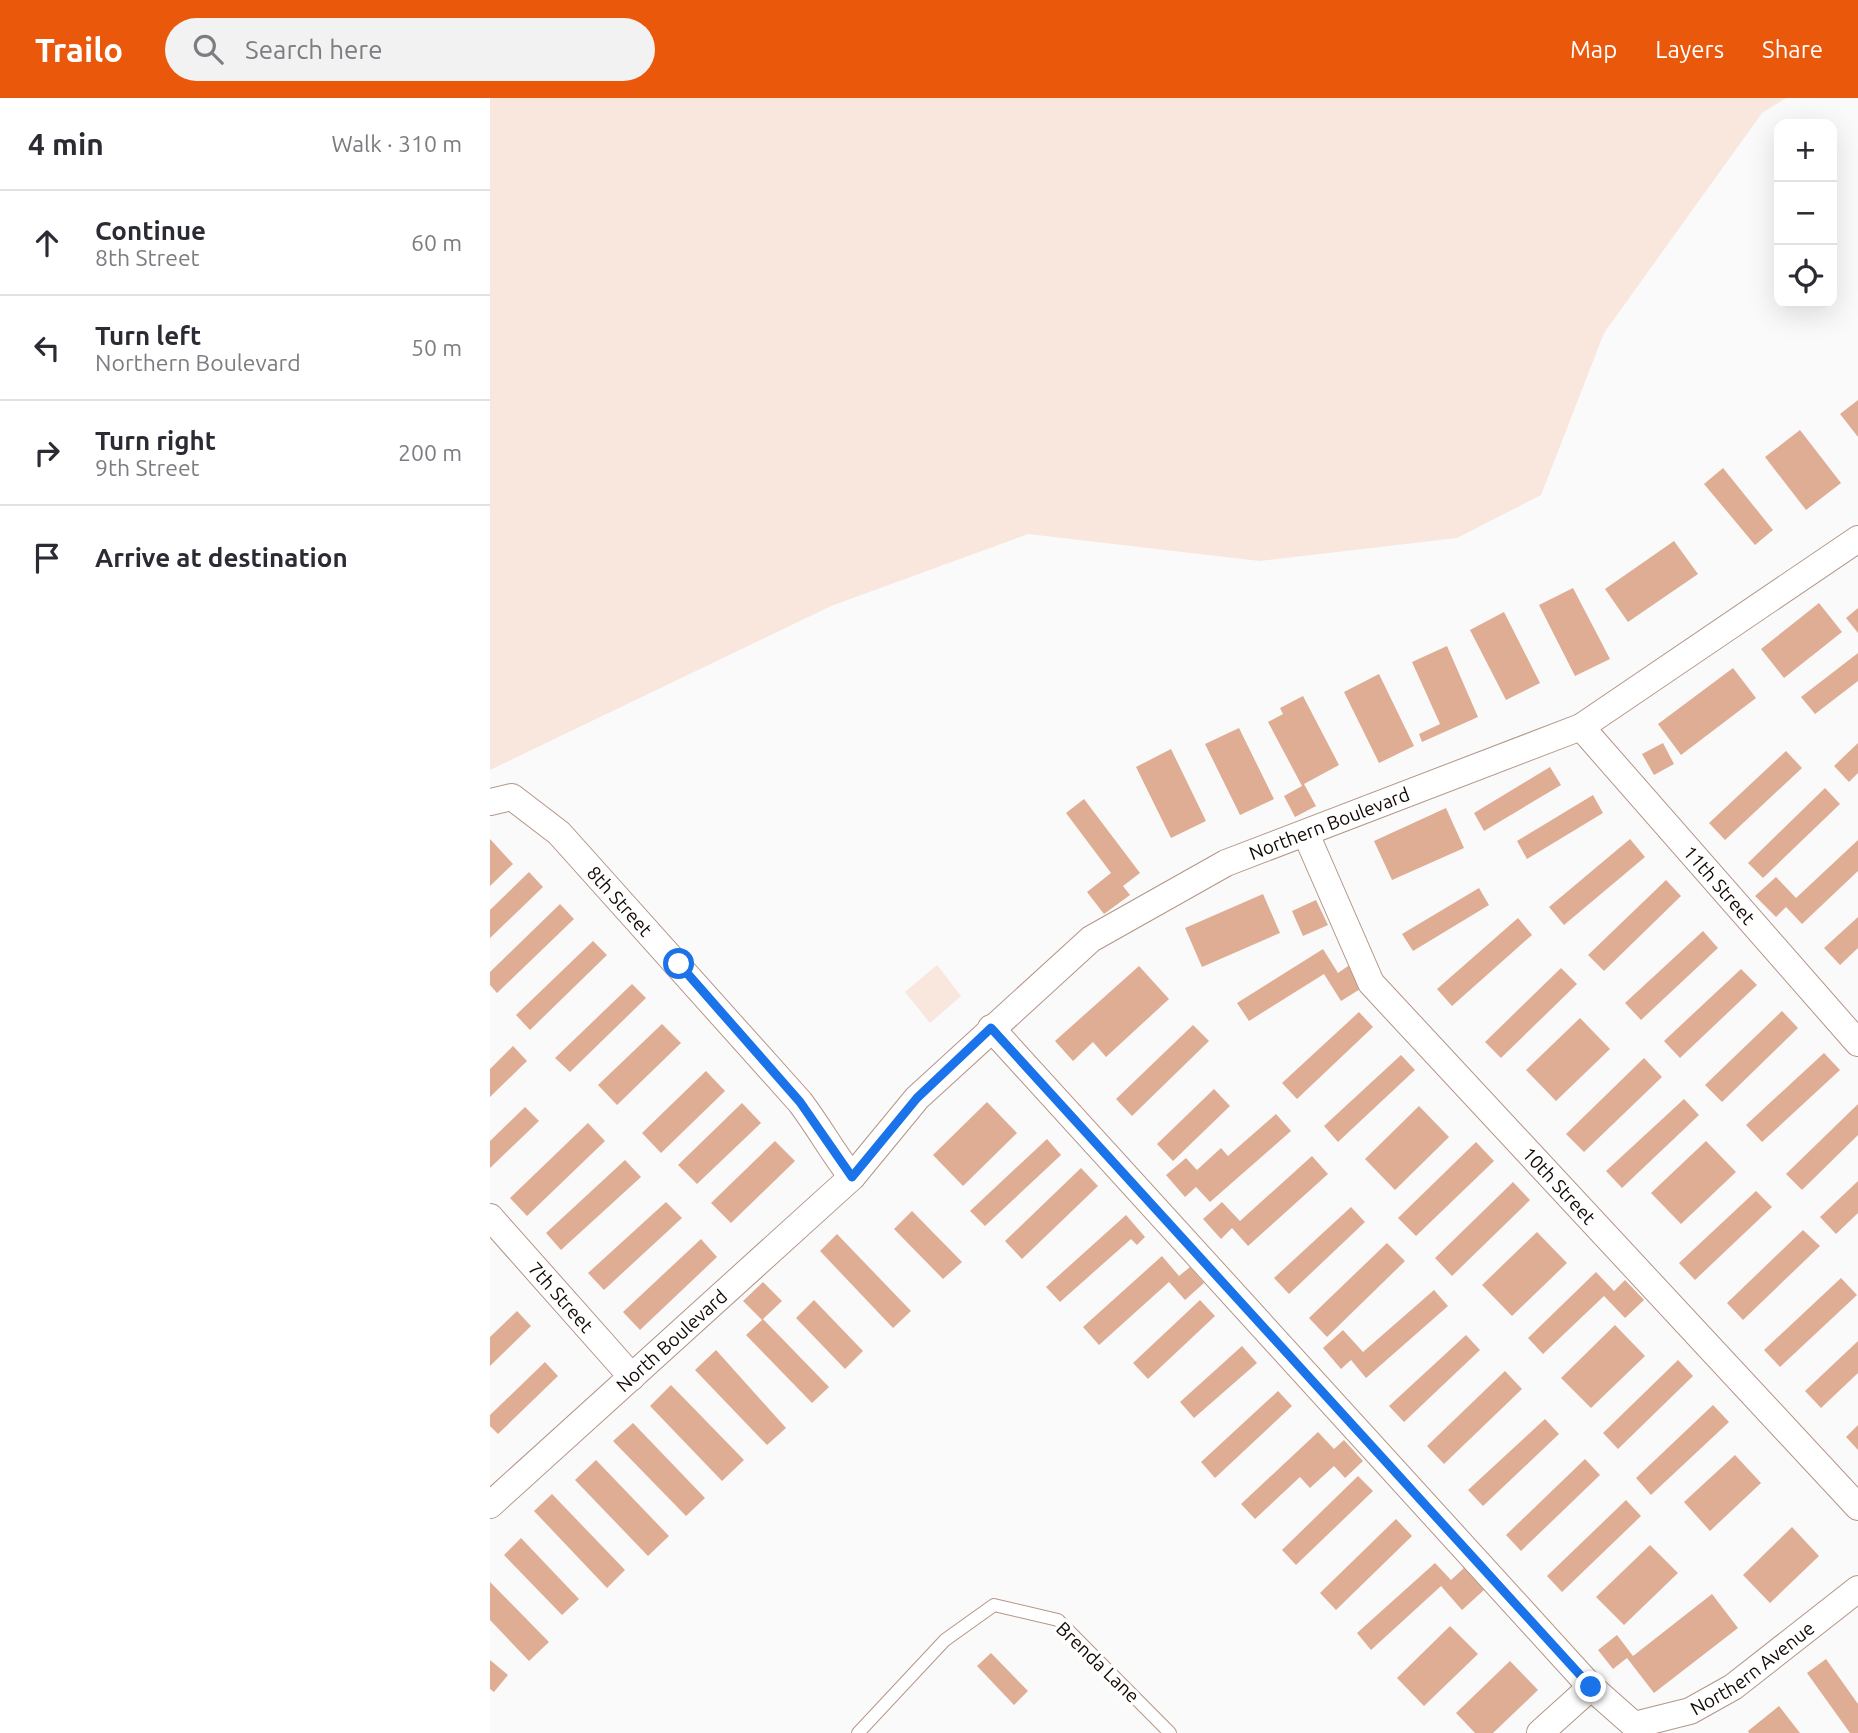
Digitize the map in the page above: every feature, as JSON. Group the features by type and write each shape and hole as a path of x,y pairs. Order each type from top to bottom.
{"street":[{"name":"Northern Boulevard","path":"852,1177 917,1098 1091,939 1226,863 1581,727 1853,552"},
{"name":"11th Street","path":"1581,727 1858,1043"},
{"name":"8th Street","path":"501,799 559,833 800,1102 852,1177"},
{"name":"10th Street","path":"1306,834 1371,983 1858,1507"},
{"path":"991,1028 1591,1687 1540,1733"},
{"name":"North Boulevard","path":"490,1505 852,1177"},
{"name":"7th Street","path":"490,1217 632,1377"},
{"name":"Northern Avenue","path":"1591,1687 1634,1725 1690,1711 1734,1687 1858,1589"}],"lane":[{"name":"Brenda Lane","path":"858,1733 944,1640 994,1605 1058,1620 1170,1733"}],"shaded area":[{"path":"490,98 1786,98 1762,113 1604,333 1541,495 1457,538 1260,561 1028,534 831,606 490,770"},
{"path":"937,965 961,996 930,1023 905,992"}],"building":[{"path":"1858,400 1858,437 1840,414"},
{"path":"1800,430 1841,483 1806,510 1765,457"},
{"path":"1723,468 1773,530 1755,545 1704,484"},
{"path":"1674,541 1698,574 1628,622 1605,589"},
{"path":"1573,588 1610,659 1575,676 1539,605"},
{"path":"1819,603 1842,632 1784,678 1761,649"},
{"path":"1858,608 1858,633 1846,618"},
{"path":"1504,612 1540,683 1506,700 1470,630"},
{"path":"1447,646 1478,717 1422,742 1419,734 1440,724 1412,662"},
{"path":"1858,653 1858,681 1815,714 1801,697"},
{"path":"1733,668 1756,698 1681,755 1658,724"},
{"path":"1379,674 1414,746 1379,763 1344,692"},
{"path":"1303,696 1339,765 1304,784 1316,806 1295,817 1284,796 1302,786 1268,722 1283,714 1280,708"},
{"path":"1239,728 1274,799 1240,815 1205,744"},
{"path":"1663,743 1674,764 1654,775 1642,754"},
{"path":"1858,743 1858,773 1849,782 1834,766"},
{"path":"1171,749 1206,821 1171,838 1136,767"},
{"path":"1786,751 1802,768 1725,840 1709,823"},
{"path":"1550,767 1561,785 1484,831 1474,813"},
{"path":"1825,788 1840,804 1763,878 1748,863"},
{"path":"1593,795 1603,813 1527,859 1517,841"},
{"path":"1084,799 1140,873 1123,886 1130,895 1104,914 1087,892 1111,873 1066,813"},
{"path":"1446,808 1464,848 1392,880 1374,841"},
{"path":"490,839 513,864 490,886"},
{"path":"1630,839 1645,857 1564,925 1549,907"},
{"path":"1858,840 1858,871 1802,924 1786,907 1776,917 1755,896 1776,877 1796,898"},
{"path":"529,872 543,887 490,938 490,910"},
{"path":"1666,880 1681,896 1604,971 1588,955"},
{"path":"1479,888 1489,905 1413,951 1402,934"},
{"path":"1263,894 1280,933 1202,967 1185,928"},
{"path":"1316,900 1328,925 1303,936 1292,911"},
{"path":"560,904 574,919 497,993 490,985 490,972"},
{"path":"1858,917 1858,948 1840,965 1824,948"},
{"path":"1518,918 1532,935 1452,1006 1437,989"},
{"path":"1703,931 1718,948 1641,1020 1625,1003"},
{"path":"593,941 607,955 530,1030 516,1015"},
{"path":"1323,949 1338,973 1351,964 1365,986 1341,1001 1324,974 1249,1021 1237,1003"},
{"path":"1139,966 1169,999 1106,1057 1093,1042 1073,1061 1055,1041"},
{"path":"1561,968 1577,984 1501,1058 1485,1042"},
{"path":"1741,969 1757,985 1680,1058 1664,1041"},
{"path":"632,984 646,998 570,1072 555,1058"},
{"path":"1782,1011 1798,1028 1722,1102 1705,1085"},
{"path":"1359,1012 1373,1027 1297,1099 1282,1083"},
{"path":"1580,1018 1610,1049 1556,1101 1526,1070"},
{"path":"662,1024 681,1043 617,1105 598,1085"},
{"path":"1193,1025 1209,1041 1132,1116 1116,1099"},
{"path":"513,1046 527,1061 490,1097 490,1069"},
{"path":"1824,1053 1840,1070 1762,1142 1746,1125"},
{"path":"1401,1055 1415,1070 1338,1142 1324,1126"},
{"path":"1644,1058 1662,1077 1584,1152 1566,1134"},
{"path":"706,1071 725,1091 661,1153 642,1133"},
{"path":"1214,1089 1230,1106 1173,1161 1157,1144"},
{"path":"1684,1099 1699,1115 1622,1188 1606,1171"},
{"path":"987,1102 1017,1133 963,1186 933,1155"},
{"path":"742,1103 761,1123 697,1184 678,1165"},
{"path":"1858,1104 1858,1135 1802,1190 1786,1174"},
{"path":"1419,1106 1449,1137 1395,1190 1365,1159"},
{"path":"525,1107 539,1121 490,1168 490,1141"},
{"path":"1276,1114 1291,1131 1210,1202 1196,1187 1185,1197 1166,1175 1186,1158 1197,1170 1221,1148 1228,1156"},
{"path":"588,1123 605,1141 527,1216 510,1198"},
{"path":"1047,1139 1061,1155 985,1226 970,1211"},
{"path":"775,1141 795,1161 731,1223 711,1203"},
{"path":"1706,1141 1736,1172 1681,1224 1651,1193"},
{"path":"1476,1142 1494,1161 1416,1236 1398,1218"},
{"path":"1312,1156 1328,1174 1248,1246 1232,1228 1221,1239 1203,1219 1222,1202 1240,1221"},
{"path":"625,1160 641,1177 561,1250 546,1233"},
{"path":"1081,1168 1098,1186 1022,1259 1005,1241"},
{"path":"1858,1181 1858,1213 1836,1234 1820,1217"},
{"path":"1513,1182 1530,1200 1452,1276 1435,1258"},
{"path":"1756,1191 1772,1207 1695,1280 1679,1263"},
{"path":"666,1202 682,1218 604,1290 588,1273"},
{"path":"1351,1207 1365,1222 1289,1294 1274,1278"},
{"path":"912,1211 962,1262 943,1279 894,1229"},
{"path":"1126,1215 1145,1237 1137,1245 1131,1239 1060,1302 1046,1287"},
{"path":"1803,1230 1820,1246 1743,1320 1727,1303"},
{"path":"1537,1232 1567,1263 1512,1316 1482,1285"},
{"path":"837,1234 911,1311 893,1328 820,1251"},
{"path":"701,1239 717,1257 640,1330 623,1312"},
{"path":"1387,1243 1405,1261 1327,1337 1309,1318"},
{"path":"1162,1256 1179,1276 1190,1267 1204,1283 1185,1300 1169,1282 1099,1345 1083,1327"},
{"path":"1596,1272 1614,1291 1625,1280 1644,1300 1625,1318 1604,1296 1543,1354 1528,1338"},
{"path":"1841,1278 1857,1295 1780,1367 1764,1350"},
{"path":"763,1282 782,1301 763,1319 829,1387 812,1403 746,1335 762,1320 743,1301"},
{"path":"1434,1290 1448,1306 1366,1378 1351,1360 1341,1369 1323,1348 1343,1330 1363,1352"},
{"path":"814,1300 863,1351 845,1369 796,1318"},
{"path":"1200,1300 1215,1316 1148,1379 1133,1363"},
{"path":"517,1311 531,1326 490,1366 490,1337"},
{"path":"1615,1325 1645,1356 1591,1408 1561,1378"},
{"path":"1466,1335 1480,1350 1404,1422 1389,1406"},
{"path":"1858,1341 1858,1373 1821,1408 1805,1391"},
{"path":"1242,1346 1257,1363 1194,1418 1180,1402"},
{"path":"716,1350 786,1428 767,1445 695,1370"},
{"path":"1678,1360 1693,1376 1618,1449 1603,1433"},
{"path":"545,1362 558,1376 498,1434 490,1426 490,1415"},
{"path":"1505,1371 1522,1389 1444,1464 1427,1446"},
{"path":"671,1385 744,1460 722,1481 650,1406"},
{"path":"1278,1391 1292,1406 1215,1478 1201,1462"},
{"path":"1713,1405 1729,1422 1651,1495 1636,1478"},
{"path":"1545,1419 1559,1434 1483,1506 1468,1490"},
{"path":"633,1423 705,1498 686,1516 613,1441"},
{"path":"1858,1425 1858,1450 1846,1437"},
{"path":"1318,1432 1334,1449 1344,1440 1363,1461 1345,1478 1334,1466 1310,1488 1300,1477 1255,1519 1241,1504"},
{"path":"1735,1455 1761,1483 1710,1531 1684,1502"},
{"path":"1585,1459 1600,1475 1521,1551 1506,1535"},
{"path":"596,1460 669,1536 648,1556 575,1480"},
{"path":"1358,1476 1373,1491 1296,1565 1282,1550"},
{"path":"552,1494 625,1570 607,1588 534,1511"},
{"path":"1626,1500 1641,1516 1562,1592 1547,1576"},
{"path":"1396,1519 1412,1536 1336,1610 1320,1593"},
{"path":"1792,1527 1819,1556 1770,1603 1743,1575"},
{"path":"521,1538 579,1599 562,1615 504,1555"},
{"path":"1650,1545 1678,1573 1624,1625 1596,1597"},
{"path":"1435,1563 1451,1580 1464,1568 1484,1590 1462,1610 1441,1586 1371,1650 1357,1633"},
{"path":"490,1582 549,1642 529,1661 490,1620"},
{"path":"1712,1594 1738,1628 1654,1693 1627,1658 1613,1669 1598,1650 1617,1635 1633,1656"},
{"path":"1450,1626 1478,1654 1424,1706 1397,1678"},
{"path":"991,1653 1028,1691 1014,1705 977,1666"},
{"path":"1826,1659 1858,1704 1858,1733 1850,1733 1807,1673"},
{"path":"490,1660 508,1675 494,1692 490,1689"},
{"path":"1510,1661 1538,1690 1493,1733 1475,1733 1456,1713"},
{"path":"1779,1706 1800,1733 1749,1733 1748,1731"}],"route":[{"path":"679,964 800,1102 852,1177 917,1098 991,1028 1591,1687"}]}
